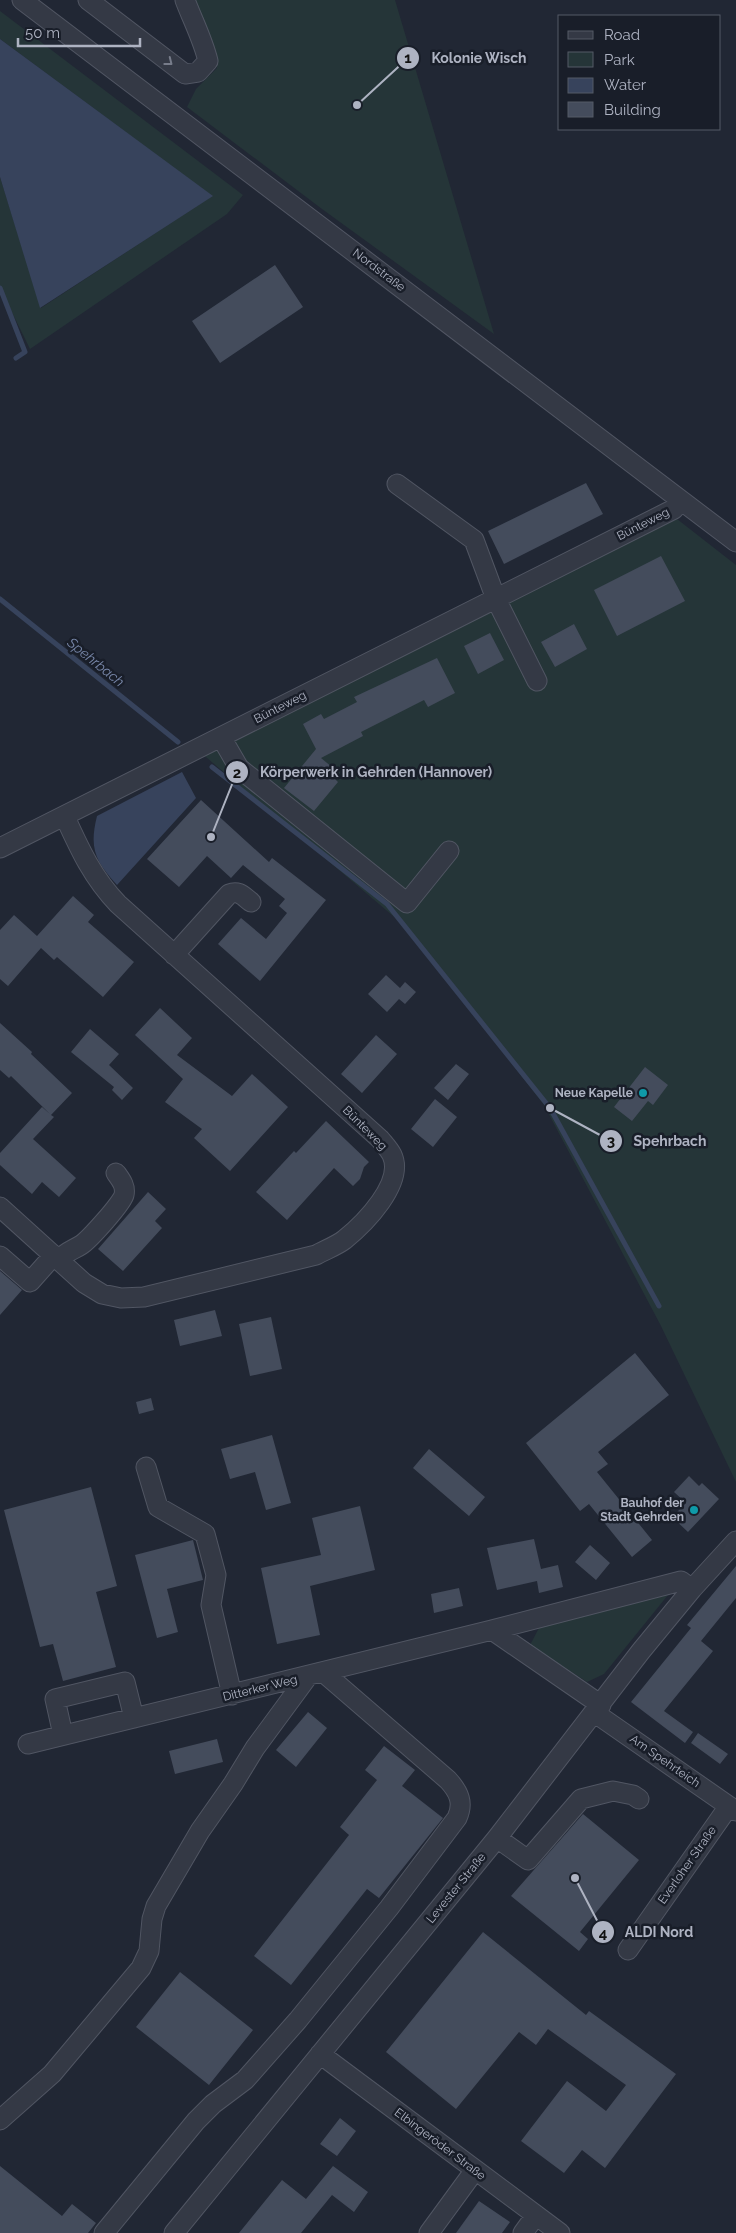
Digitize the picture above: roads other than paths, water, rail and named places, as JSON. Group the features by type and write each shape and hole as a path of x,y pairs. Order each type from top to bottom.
{"street":[{"name":"Nordstraße","path":"22,0 736,542"},
{"path":"88,0 185,74 198,72 208,61 204,44 185,0"},
{"path":"397,484 474,540 496,599 537,681"},
{"name":"Bünteweg","path":"0,848 65,817 674,509 680,500"},
{"path":"221,737 240,768 408,902 449,851"},
{"name":"Bünteweg","path":"0,1207 84,1282 102,1294 121,1298 144,1297 316,1254 342,1242 366,1220 387,1192 394,1173 392,1155 380,1139 101,886 89,867 65,817"},
{"path":"174,954 229,894 240,893 251,902"},
{"path":"0,1256 30,1282 56,1257 82,1244 95,1232 124,1196 124,1186 116,1173"},
{"path":"146,1467 158,1507 205,1534 216,1575 211,1605 232,1695"},
{"name":"Levester Straße","path":"174,2233 497,1838 692,1589 736,1541"},
{"name":"Ditterker Weg","path":"28,1744 232,1695 681,1581 692,1589"},
{"path":"492,1630 598,1709"},
{"path":"0,2120 52,2074 141,1968 149,1951 152,1919 156,1906 200,1831 233,1784 255,1748 315,1674 448,1780 457,1792 461,1809 457,1818 389,1908 298,2020 245,2080 213,2104 196,2121 104,2233"},
{"path":"63,1735 55,1699 125,1682 134,1718"},
{"name":"Am Spehrteich","path":"598,1709 732,1808"},
{"path":"497,1838 528,1860 581,1800 612,1791 634,1795 639,1799"},
{"name":"Everloher Straße","path":"628,1950 732,1808"},
{"name":"Elbingeröder Straße","path":"320,2054 560,2233"},
{"path":"429,2233 475,2170"},
{"path":"523,2233 536,2215"}],"water":[{"path":"0,39 213,196 40,308 0,177"},
{"path":"182,772 196,798 117,885 103,869 96,854 94,837 97,816"}],"waterway":[{"name":"Spehrbach","path":"0,288 25,352 16,358"},
{"name":"Spehrbach","path":"0,599 178,742"},
{"name":"Spehrbach","path":"212,767 387,904 550,1108 659,1306"}],"place":[{"name":"Kolonie Wisch","path":"357,105"},
{"name":"Körperwerk in Gehrden (Hannover)","path":"211,837"},
{"name":"Neue Kapelle","path":"643,1093"},
{"name":"Spehrbach","path":"550,1108"},
{"name":"Bauhof der Stadt Gehrden","path":"694,1510"},
{"name":"ALDI Nord","path":"575,1878"}]}
